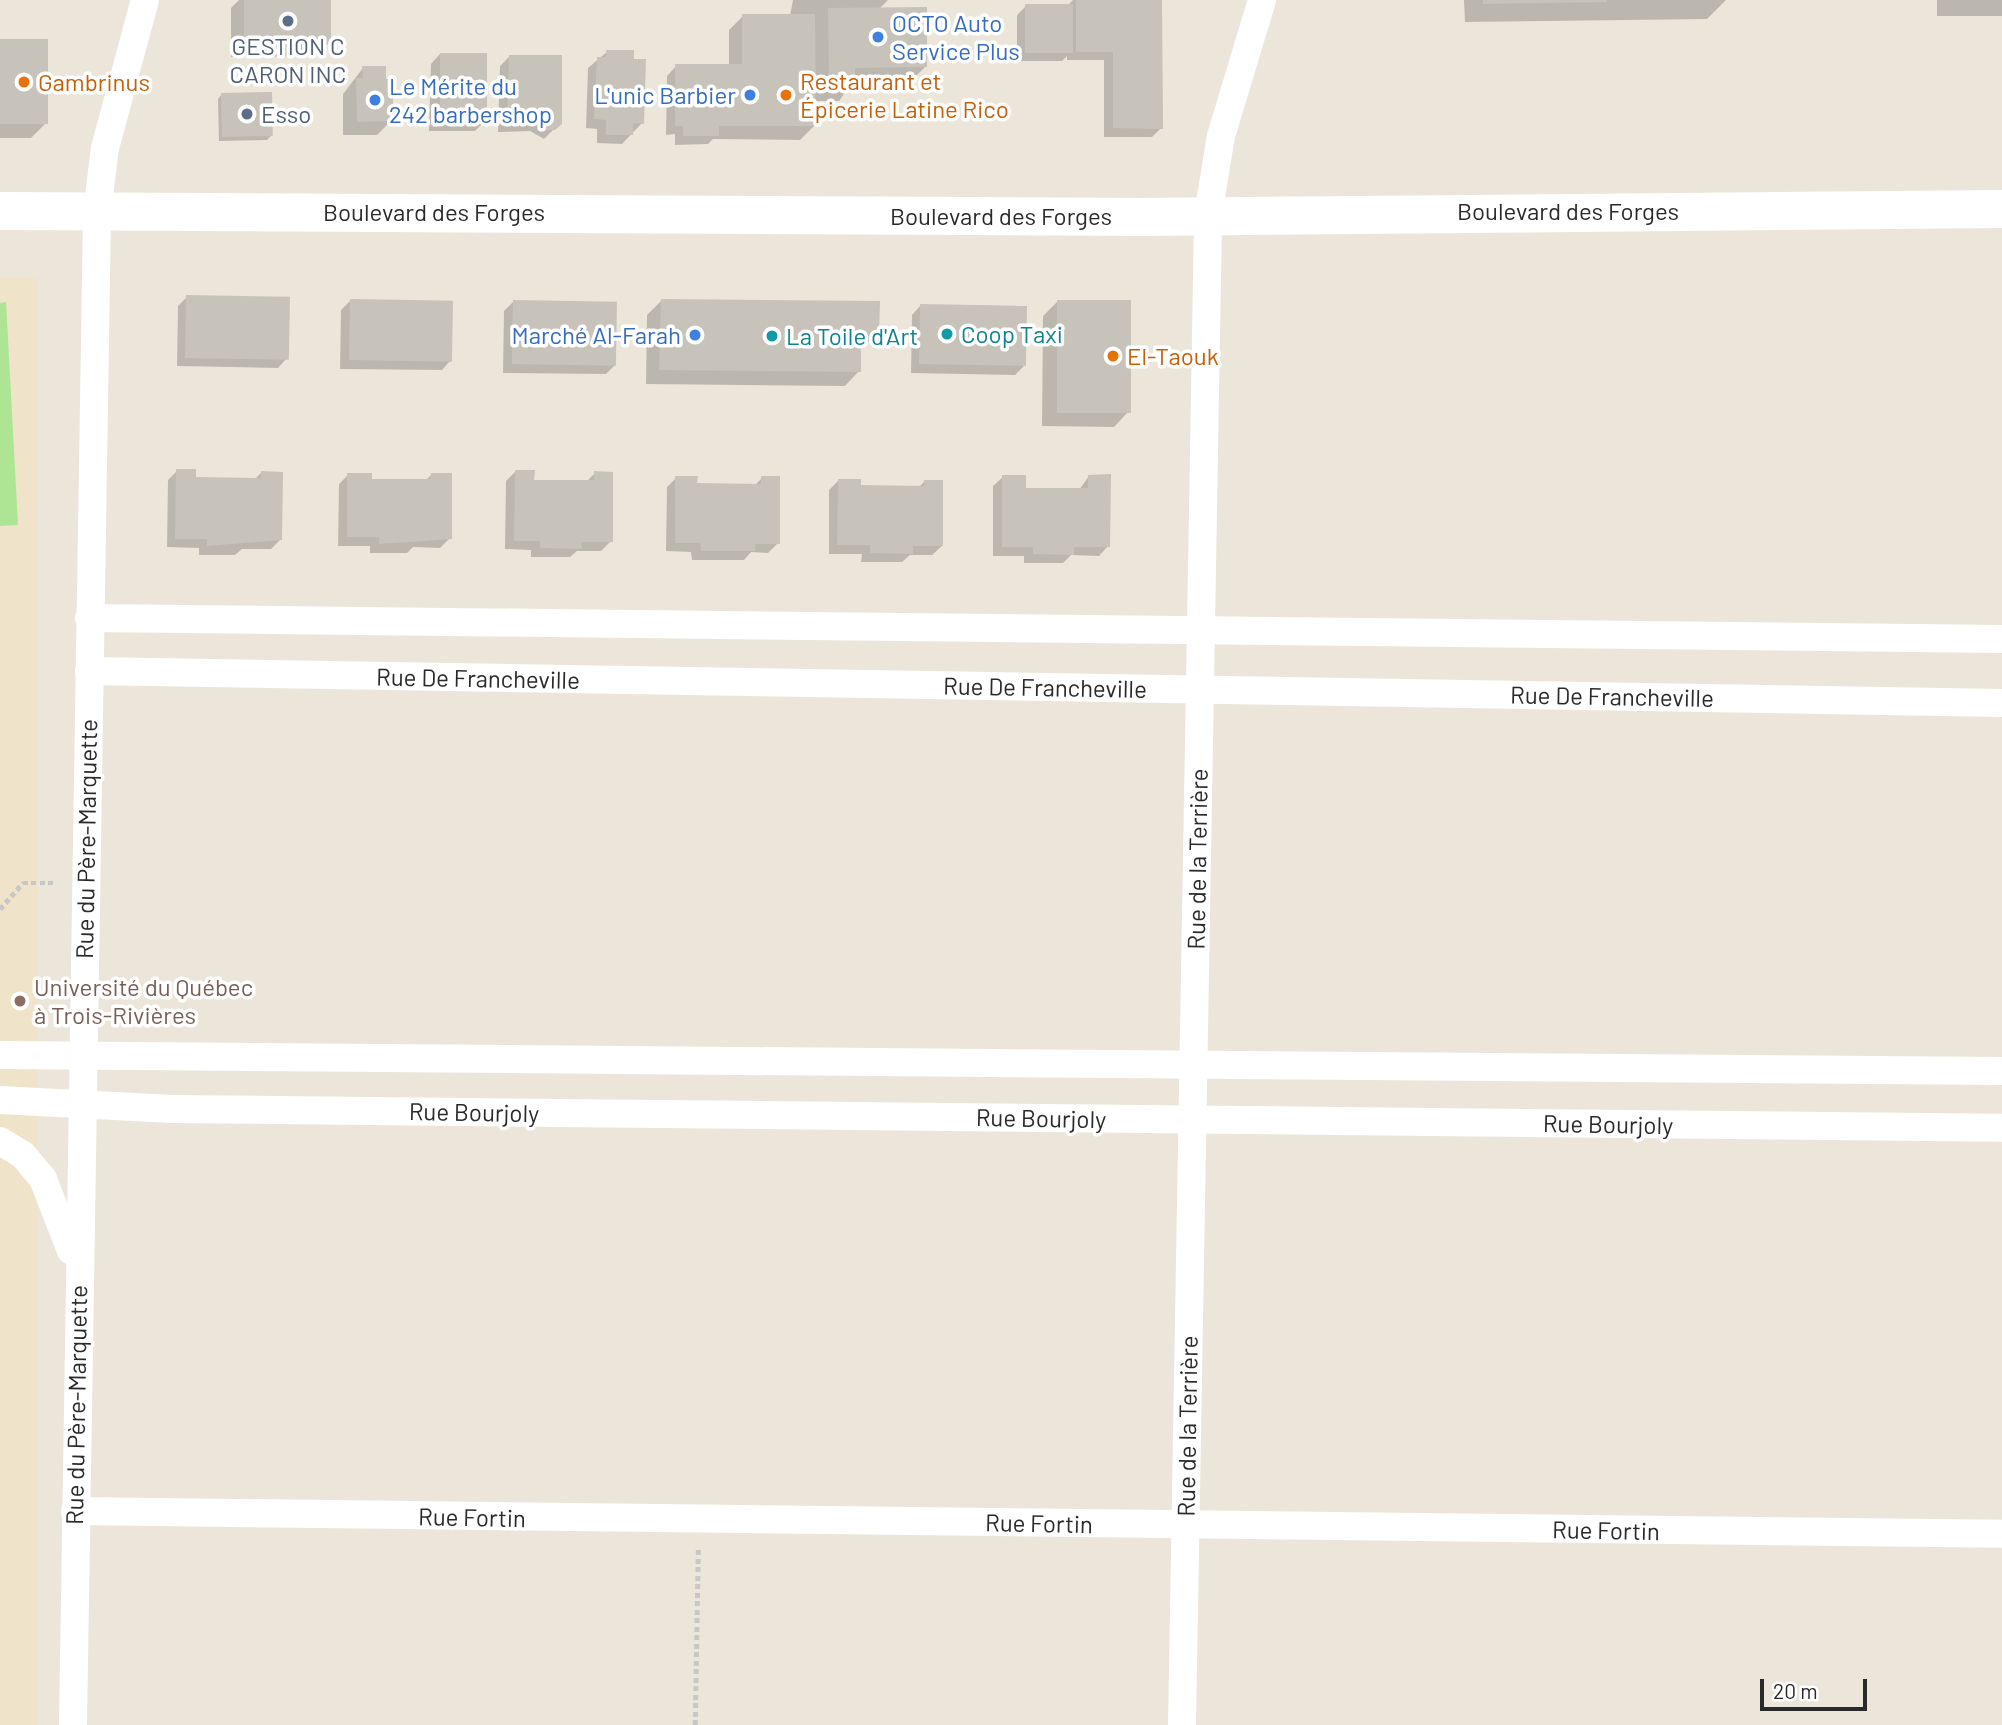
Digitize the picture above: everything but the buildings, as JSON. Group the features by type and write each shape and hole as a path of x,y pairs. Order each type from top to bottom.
{"main road":[{"name":"Boulevard des Forges","path":"0,211 1208,215 2002,209"}],"street":[{"name":"Rue du Père-Marquette","path":"73,1725 78,1270 97,212 105,148 145,0"},
{"name":"Rue de la Terrière","path":"1182,1725 1208,215 1221,136 1262,0"},
{"path":"89,618 2002,639"},
{"name":"Rue De Francheville","path":"89,671 2002,703"},
{"path":"0,1055 2002,1071"},
{"name":"Rue Bourjoly","path":"0,1100 172,1109 2002,1128"},
{"path":"0,1141 23,1155 43,1179 78,1270"},
{"name":"Rue Fortin","path":"75,1511 2002,1534"}],"path":[{"path":"0,909 23,883 85,883"},
{"path":"695,1725 698,1520"}],"shaded area":[{"name":"Université du Québec à Trois-Rivières","path":"0,278 37,278 37,1725 0,1725"}],"green space":[{"path":"6,302 18,525 0,526 0,303"}],"place":[{"name":"GESTION C CARON INC","path":"288,21"},
{"name":"OCTO Auto Service Plus","path":"878,37"},
{"name":"Gambrinus","path":"24,82"},
{"name":"L'unic Barbier","path":"750,95"},
{"name":"Restaurant et Épicerie Latine Rico","path":"786,95"},
{"name":"Le Mérite du 242 barbershop","path":"375,100"},
{"name":"Esso","path":"247,114"},
{"name":"Coop Taxi","path":"947,334"},
{"name":"Marché Al-Farah","path":"695,335"},
{"name":"La Toile d'Art","path":"772,336"},
{"name":"El-Taouk","path":"1113,356"},
{"name":"Université du Québec à Trois-Rivières","path":"20,1001"}]}
